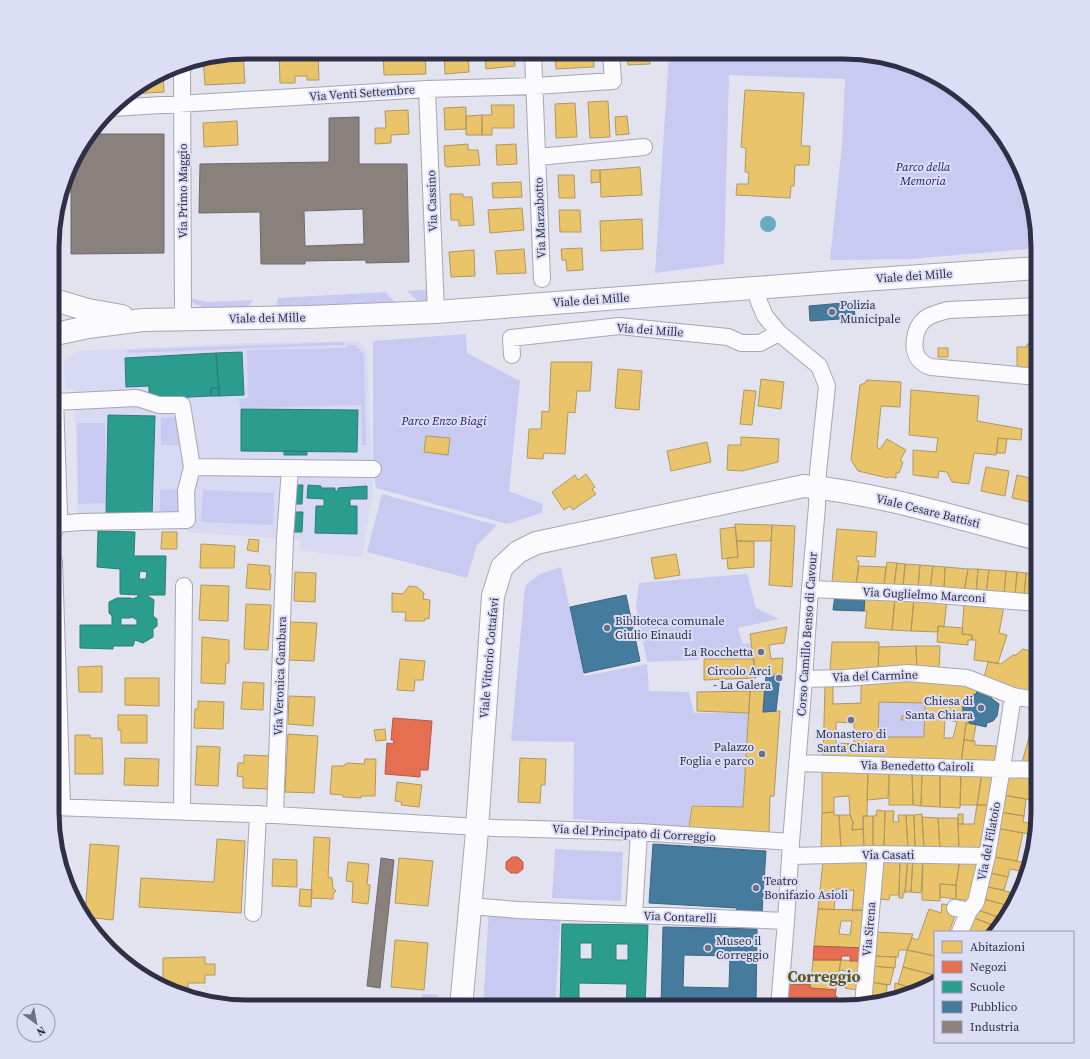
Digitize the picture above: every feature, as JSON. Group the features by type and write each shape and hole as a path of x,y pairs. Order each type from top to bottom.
{"main road":[{"name":"Viale dei Mille","path":"59,334 88,326 143,320 309,317 436,312 1031,268"},
{"name":"Viale dei Mille","path":"59,299 88,310 143,320"},
{"name":"Viale dei Mille","path":"59,301 64,309 65,317 64,326 59,332"},
{"name":"Viale Vittorio Cottafavi","path":"462,1000 477,826 493,596 502,567 518,552 536,543 804,486 817,487"},
{"name":"Viale Cesare Battisti","path":"817,487 892,501 1031,537"}],"street":[{"name":"Via Marzabotto","path":"533,59 542,279"},
{"name":"Via Venti Settembre","path":"121,107 427,89 535,86 612,81 611,59"},
{"name":"Via Primo Maggio","path":"182,71 183,319"},
{"name":"Via Cassino","path":"427,89 436,312"},
{"path":"538,157 644,148"},
{"name":"Corso Camillo Benso di Cavour","path":"755,288 765,316 779,333 819,366 827,386 817,487 817,506 780,1000"},
{"path":"1031,306 948,310 938,313 926,318 920,324 915,334 915,350 917,357 923,364 931,367 1031,376"},
{"name":"Via dei Mille","path":"512,356 511,338 619,326 728,337 741,343 760,343 779,333"},
{"path":"59,401 138,398 159,406 182,405 192,467 186,491 187,520 81,522 59,527"},
{"path":"192,467 373,469"},
{"name":"Via Veronica Gambara","path":"275,815 285,538 290,468"},
{"path":"182,811 184,586"},
{"name":"Via Guglielmo Marconi","path":"810,589 928,594 1031,602"},
{"name":"Via del Carmine","path":"804,679 845,678 908,673 967,678 1013,696 1031,699"},
{"name":"Via del Filatoio","path":"960,931 967,905 987,856 1013,696"},
{"name":"Via Benedetto Cairoli","path":"797,763 1031,770"},
{"path":"59,807 258,814 477,826"},
{"path":"253,914 258,814"},
{"name":"Via del Principato di Correggio","path":"477,826 639,832 791,849"},
{"name":"Via Contarelli","path":"639,832 634,915 786,921"},
{"name":"Via Casati","path":"791,849 876,854 987,856"},
{"name":"Via Sirena","path":"864,999 876,854"},
{"path":"470,906 518,910 634,915"}],"shaded area":[{"path":"765,216 771,216 776,221 774,230 771,232 765,232 760,227 760,221"},
{"path":"359,341 367,352 373,491 362,557 300,551 300,540 186,532 184,526 78,516 74,389 65,389 64,360 77,351 247,343"}],"green space":[{"name":"Parco della Memoria","path":"669,59 855,59 892,65 926,78 957,98 976,114 1006,153 1017,175 1025,198 1031,235 1031,249 912,259 830,260 842,145 845,79 729,75 724,264 655,273"},
{"path":"432,289 432,300 418,301 407,291"},
{"path":"385,292 396,303 276,306 278,298"},
{"path":"190,298 208,302 253,300 248,307 205,308 193,303"},
{"name":"Parco Enzo Biagi","path":"466,334 467,353 520,381 509,491 543,504 542,513 507,524 376,488 373,469 373,341"},
{"path":"344,342 344,345 127,353 127,350"},
{"path":"347,345 355,345 364,354 366,445 362,445 361,405 240,408 239,399 248,398 247,350 346,348"},
{"path":"179,417 180,445 161,445 161,418"},
{"path":"77,423 105,423 106,503 78,504"},
{"path":"178,489 179,517 160,517 160,490"},
{"path":"203,490 274,493 273,525 201,522"},
{"path":"382,494 497,525 477,545 467,578 367,552"},
{"path":"561,567 584,676 647,664 649,691 689,692 694,713 749,713 743,807 691,805 689,828 573,819 574,742 511,741 525,586 540,574"},
{"path":"747,574 756,608 779,619 738,628 743,644 750,643 752,656 699,653 699,660 647,662 636,607 639,583"},
{"path":"879,702 925,703 924,737 878,737"},
{"path":"555,849 623,852 621,901 552,898"},
{"path":"489,909 561,913 555,1000 483,1000"},
{"path":"422,994 438,995 438,1000 422,1000"}],"building: Abitazioni":[{"path":"243,59 245,83 205,85 203,64"},
{"path":"279,59 318,59 319,80 307,80 307,76 295,76 295,83 280,83"},
{"path":"383,59 425,59 426,74 384,75"},
{"path":"444,59 468,59 469,72 445,74"},
{"path":"485,59 514,59 515,66 486,69"},
{"path":"555,59 593,59 594,67 556,69"},
{"path":"628,59 650,59 650,64 628,65"},
{"path":"163,78 164,92 140,93"},
{"path":"745,90 804,93 801,146 810,146 809,165 795,165 794,186 791,186 790,198 736,195 737,184 748,184 749,173 745,172 746,148 741,147"},
{"path":"608,101 610,137 590,138 588,102"},
{"path":"575,103 577,137 556,138 555,104"},
{"path":"491,105 514,105 514,128 492,128 492,135 482,135 482,115 492,115"},
{"path":"466,107 466,129 445,130 444,108"},
{"path":"408,110 409,134 391,135 391,143 375,144 375,128 386,128 385,111"},
{"path":"482,115 482,135 466,135 466,116"},
{"path":"627,116 629,134 616,135 615,117"},
{"path":"237,121 238,145 204,147 203,123"},
{"path":"468,144 468,150 478,150 480,165 445,166 444,146"},
{"path":"516,144 517,164 497,165 496,145"},
{"path":"640,167 642,195 601,197 600,170"},
{"path":"591,170 600,170 600,182 591,183"},
{"path":"558,175 574,175 575,198 559,198"},
{"path":"521,182 522,197 493,198 492,183"},
{"path":"450,194 463,194 463,197 472,197 474,225 459,226 459,220 451,220"},
{"path":"522,208 524,230 490,233 488,210"},
{"path":"559,210 580,210 581,232 560,232"},
{"path":"642,219 643,249 601,251 600,221"},
{"path":"582,248 583,270 567,271 566,260 562,260 561,249"},
{"path":"524,249 526,273 497,274 495,251"},
{"path":"474,250 475,276 451,277 449,252"},
{"path":"1027,344 1031,344 1031,368 1017,368 1017,347 1027,347"},
{"path":"938,348 948,348 948,357 938,357"},
{"path":"551,362 592,362 590,391 577,391 575,413 568,412 565,454 544,453 543,459 527,458 529,429 541,429 542,411 549,412"},
{"path":"618,369 642,371 639,410 615,408"},
{"path":"761,379 784,382 781,409 758,406"},
{"path":"867,380 901,382 900,407 881,406 877,447 880,449 887,439 906,450 900,460 903,462 899,473 896,473 896,478 888,478 858,471 851,460 860,385 865,383"},
{"path":"744,390 756,391 752,425 740,424"},
{"path":"911,390 979,396 977,421 1022,429 1021,440 998,438 996,455 974,453 969,484 952,482 947,472 939,471 938,478 913,475 913,450 936,452 938,438 909,435"},
{"path":"426,436 450,438 448,455 424,452"},
{"path":"741,437 779,439 778,462 742,471 727,470 728,445 741,445"},
{"path":"998,438 1007,439 1005,453 997,453"},
{"path":"707,442 711,462 671,471 667,451"},
{"path":"986,467 1009,471 1005,496 981,491"},
{"path":"586,474 595,487 592,489 596,494 573,510 570,506 564,510 552,492 575,475 578,480"},
{"path":"1017,475 1031,478 1031,502 1012,498"},
{"path":"735,524 772,525 771,541 737,541"},
{"path":"772,525 795,526 792,587 769,585"},
{"path":"735,527 738,557 722,559 720,529"},
{"path":"837,529 877,532 875,557 857,556 856,561 859,561 856,584 832,582"},
{"path":"162,532 177,532 177,549 161,549"},
{"path":"249,539 259,540 258,552 247,550"},
{"path":"737,541 754,542 754,567 728,569 727,558 738,557"},
{"path":"201,544 235,546 234,568 200,568"},
{"path":"676,554 680,575 655,579 651,558"},
{"path":"887,562 897,563 894,586 884,586"},
{"path":"897,563 905,564 903,587 894,586"},
{"path":"248,564 270,566 270,590 246,588"},
{"path":"905,564 920,565 918,588 903,587"},
{"path":"920,565 933,566 930,589 918,588"},
{"path":"859,566 886,567 884,586 856,584"},
{"path":"933,566 945,567 944,590 930,589"},
{"path":"945,567 968,569 964,592 944,590"},
{"path":"968,569 978,569 976,593 964,592"},
{"path":"978,569 989,570 986,593 976,593"},
{"path":"989,570 1006,571 1004,595 986,593"},
{"path":"1006,571 1017,572 1015,595 1004,595"},
{"path":"295,572 316,573 315,602 294,601"},
{"path":"1017,572 1026,573 1024,596 1015,595"},
{"path":"1026,573 1031,573 1031,596 1024,596"},
{"path":"201,585 229,586 228,621 199,620"},
{"path":"409,586 417,587 424,593 423,599 430,600 429,619 425,618 425,621 405,621 406,612 392,612 392,593 403,594"},
{"path":"865,596 895,598 892,630 865,628 867,611 864,611"},
{"path":"895,598 914,599 911,631 892,630"},
{"path":"914,599 947,601 944,627 938,626 938,632 911,631"},
{"path":"246,604 271,605 268,650 244,649"},
{"path":"964,604 1004,606 999,633 1007,635 998,663 974,660 976,640 972,640 972,635 962,634"},
{"path":"290,622 317,623 314,661 288,660"},
{"path":"938,626 963,628 962,634 972,635 972,640 968,640 968,645 937,642"},
{"name":"La Rocchetta","path":"787,627 784,643 769,645 771,659 783,658 782,674 755,674 750,634"},
{"path":"202,637 229,640 229,663 226,663 225,684 201,683"},
{"path":"832,642 879,642 878,671 830,670"},
{"path":"916,646 917,668 878,671 879,647"},
{"path":"916,646 940,646 939,670 917,668"},
{"path":"1023,649 1031,652 1031,694 983,682 988,662 1001,664 1013,655 1016,655"},
{"path":"400,659 425,661 423,680 415,680 414,691 397,690"},
{"path":"704,659 754,659 756,678 704,680"},
{"path":"102,666 102,692 79,692 78,667"},
{"path":"125,678 159,678 159,706 125,705"},
{"name":"Monastero di Santa Chiara","path":"934,680 978,688 976,694 968,697 963,706 963,714 970,718 969,723 966,723 961,763 823,758 825,686 833,685 833,704 861,703 861,683","holes":["879,702 925,703 924,737 878,737","945,719 957,722 953,738 944,738","836,722 854,723 854,744 836,743"]},
{"path":"243,682 264,683 263,710 241,709"},
{"name":"Palazzo Foglia e parco","path":"750,691 764,691 763,712 780,711 774,796 770,796 769,832 689,828 692,806 743,807"},
{"path":"750,691 749,713 697,711 697,692"},
{"path":"289,696 315,697 313,726 288,724"},
{"path":"198,701 224,702 223,729 194,728 195,709 198,709"},
{"path":"118,715 147,715 147,743 121,743 121,730 118,730"},
{"path":"902,716 905,716 905,720 901,720"},
{"path":"966,723 976,725 973,741 964,740"},
{"path":"385,729 386,740 376,741 374,730"},
{"path":"1031,730 1031,742 1028,741"},
{"path":"288,734 318,736 314,793 285,792"},
{"path":"75,735 90,735 90,738 102,738 103,774 75,774"},
{"path":"964,740 975,741 975,745 996,746 995,763 961,763"},
{"path":"1028,741 1031,742 1031,766 1021,766"},
{"path":"197,746 220,747 218,786 195,785"},
{"path":"244,755 270,756 268,789 243,788 243,777 237,776 238,763 244,763"},
{"path":"125,758 159,759 158,786 124,785"},
{"path":"520,758 546,759 545,785 541,785 540,803 518,802"},
{"path":"365,759 376,759 375,796 361,796 361,798 343,797 343,795 330,794 332,766 343,766 347,763 364,764"},
{"path":"822,771 868,771 867,816 863,816 863,829 852,830 853,822 850,815 849,796 834,797 834,812 822,813"},
{"path":"868,771 889,772 888,798 867,800"},
{"path":"889,772 912,772 913,805 889,805"},
{"path":"912,772 922,772 921,806 913,805"},
{"path":"922,772 940,772 940,807 921,806"},
{"path":"940,772 961,773 960,808 940,807"},
{"path":"961,773 982,773 977,805 960,805"},
{"path":"982,773 995,773 991,805 977,805"},
{"path":"1007,774 1031,775 1031,800 1003,795"},
{"path":"397,782 422,785 419,807 401,805 402,802 395,801"},
{"path":"1003,795 1026,799 1024,816 999,812"},
{"path":"977,805 991,805 984,850 959,849 958,824 974,824"},
{"path":"877,810 885,811 884,849 873,849 873,816 876,816"},
{"path":"885,811 894,811 893,822 899,822 898,815 906,815 908,849 884,849"},
{"path":"834,812 834,815 839,815 841,849 821,849 822,813"},
{"path":"999,812 1024,816 1023,822 1031,824 1029,834 995,828"},
{"path":"922,814 924,849 915,849 914,815"},
{"path":"958,814 963,814 963,824 958,824"},
{"path":"839,815 850,815 853,822 852,830 863,829 864,849 841,849"},
{"path":"906,815 914,815 915,849 908,849"},
{"path":"863,816 873,816 873,849 864,849"},
{"path":"922,817 938,818 940,849 924,849"},
{"path":"938,818 958,818 959,849 940,849"},
{"path":"995,828 1023,833 1017,861 989,856"},
{"path":"314,837 330,838 328,877 332,878 333,888 336,891 333,894 333,899 311,898"},
{"path":"217,839 245,841 241,913 139,907 141,878 214,882"},
{"path":"90,844 119,846 113,920 92,918 86,908"},
{"path":"881,856 900,857 899,895 890,895 889,900 878,899"},
{"path":"989,856 1024,863 1021,871 1010,869 1008,877 986,872"},
{"path":"900,857 908,857 905,893 903,893 903,898 899,898"},
{"path":"908,857 913,857 911,892 905,892"},
{"path":"913,857 923,858 921,893 911,892"},
{"path":"399,858 433,861 428,906 395,903"},
{"path":"923,858 960,859 956,885 940,884 940,901 922,900"},
{"path":"273,859 297,860 297,887 272,886"},
{"path":"960,859 981,860 974,901 956,899 956,885"},
{"path":"823,861 872,863 866,910 852,911 854,890 843,891 842,889 836,889 834,910 818,909"},
{"path":"348,862 369,864 367,884 370,885 368,904 352,902 353,882 346,881"},
{"path":"986,872 1008,877 1004,890 983,886"},
{"path":"940,884 956,885 956,899 940,897"},
{"path":"983,886 1010,892 1006,905 980,898"},
{"path":"300,889 312,890 311,907 299,906"},
{"path":"980,898 1006,905 998,917 975,909"},
{"path":"942,904 951,905 949,914 955,916 949,931 934,931 934,956 907,950 912,938 918,940 929,909 941,913"},
{"path":"818,909 866,910 862,948 814,946","holes":["841,921 852,921 850,935 839,934"]},
{"path":"975,909 998,917 993,925 972,917"},
{"path":"972,917 993,925 988,931 966,931"},
{"path":"875,932 913,934 907,950 899,950 898,957 873,956"},
{"path":"395,940 428,943 424,990 391,987"},
{"path":"907,950 934,956 934,975 903,967"},
{"path":"873,956 896,957 895,968 872,966"},
{"path":"205,957 205,964 215,964 215,975 205,975 205,983 188,983 188,990 163,980 163,958"},
{"path":"813,960 841,960 836,990 810,988"},
{"path":"841,960 860,961 856,990 845,988 848,971 839,970"},
{"path":"872,966 894,968 890,985 871,982"},
{"path":"903,967 934,975 933,977 926,981 911,987 898,984"},
{"path":"871,982 887,985 886,995 870,998"},
{"path":"895,983 911,987 903,990 894,993"}],"building: Negozi":[{"path":"393,718 432,721 428,770 420,770 420,777 385,774 387,743 393,744 394,740 391,740"},
{"path":"512,857 518,857 523,862 523,869 518,873 511,873 506,869 506,862"},
{"path":"814,946 862,948 860,961 850,961 850,956 842,956 841,960 813,960"},
{"path":"810,984 810,988 836,990 836,1000 785,1000 786,985"}],"building: Scuole":[{"path":"242,352 244,395 219,396 216,353"},
{"path":"216,353 219,388 211,388 211,396 149,399 149,386 126,387 125,358"},
{"path":"211,388 219,388 219,396 211,396"},
{"path":"241,409 358,410 357,452 241,451"},
{"path":"108,415 155,416 152,517 106,517"},
{"path":"284,451 307,451 307,455 284,455"},
{"path":"294,485 303,485 302,504 293,504"},
{"path":"308,485 321,486 321,488 335,488 335,491 338,491 338,488 367,486 367,499 350,499 350,506 357,506 357,534 315,533 316,506 324,506 324,499 307,498"},
{"path":"293,512 303,512 302,532 293,532"},
{"path":"98,531 135,532 134,556 166,556 165,595 148,595 154,600 153,616 157,619 157,626 153,629 153,637 143,643 135,640 133,646 113,646 113,649 80,648 80,625 112,625 112,616 109,613 109,602 117,598 132,599 138,597 138,595 120,594 120,569 97,567","holes":["140,571 147,572 146,579 139,579","132,617 137,620 137,625 121,625 121,618"]},
{"path":"562,924 648,925 645,1000 626,1000 627,984 579,983 579,1000 560,1000","holes":["580,943 592,943 592,959 580,959","616,944 628,944 628,960 616,960"]}],"building: Pubblico":[{"name":"Polizia Municipale","path":"854,302 855,318 810,321 809,306"},
{"path":"626,595 640,661 584,673 570,607"},
{"path":"835,595 865,596 864,611 833,610"},
{"path":"766,676 780,676 776,711 763,712"},
{"name":"Chiesa di Santa Chiara","path":"978,688 994,691 991,698 999,704 997,716 993,721 987,723 986,727 969,723 970,718 963,714 963,706 968,697 976,694"},
{"path":"653,844 766,851 762,913 736,911 737,908 649,903"},
{"path":"663,927 757,929 756,1000 661,1000","holes":["684,955 730,956 729,988 683,987"]}],"building: Industria":[{"path":"359,117 359,164 407,164 409,262 366,263 366,260 305,261 305,264 261,264 260,212 199,213 200,164 329,162 329,118","holes":["363,209 364,244 305,246 304,211"]},
{"path":"97,134 164,134 164,253 71,254 71,181 84,153"},
{"path":"381,858 394,860 380,988 367,986"}],"place":[{"name":"Polizia Municipale","path":"832,312"},
{"name":"Biblioteca comunale Giulio Einaudi","path":"607,628"},
{"name":"La Rocchetta","path":"761,652"},
{"name":"Circolo Arci - La Galera","path":"779,678"},
{"name":"Chiesa di Santa Chiara","path":"981,708"},
{"name":"Monastero di Santa Chiara","path":"851,720"},
{"name":"Palazzo Foglia e parco","path":"762,754"},
{"name":"Teatro Bonifazio Asioli","path":"756,888"},
{"name":"Museo il Correggio","path":"708,948"}],"district":[{"name":"Correggio","path":"824,976"}]}
